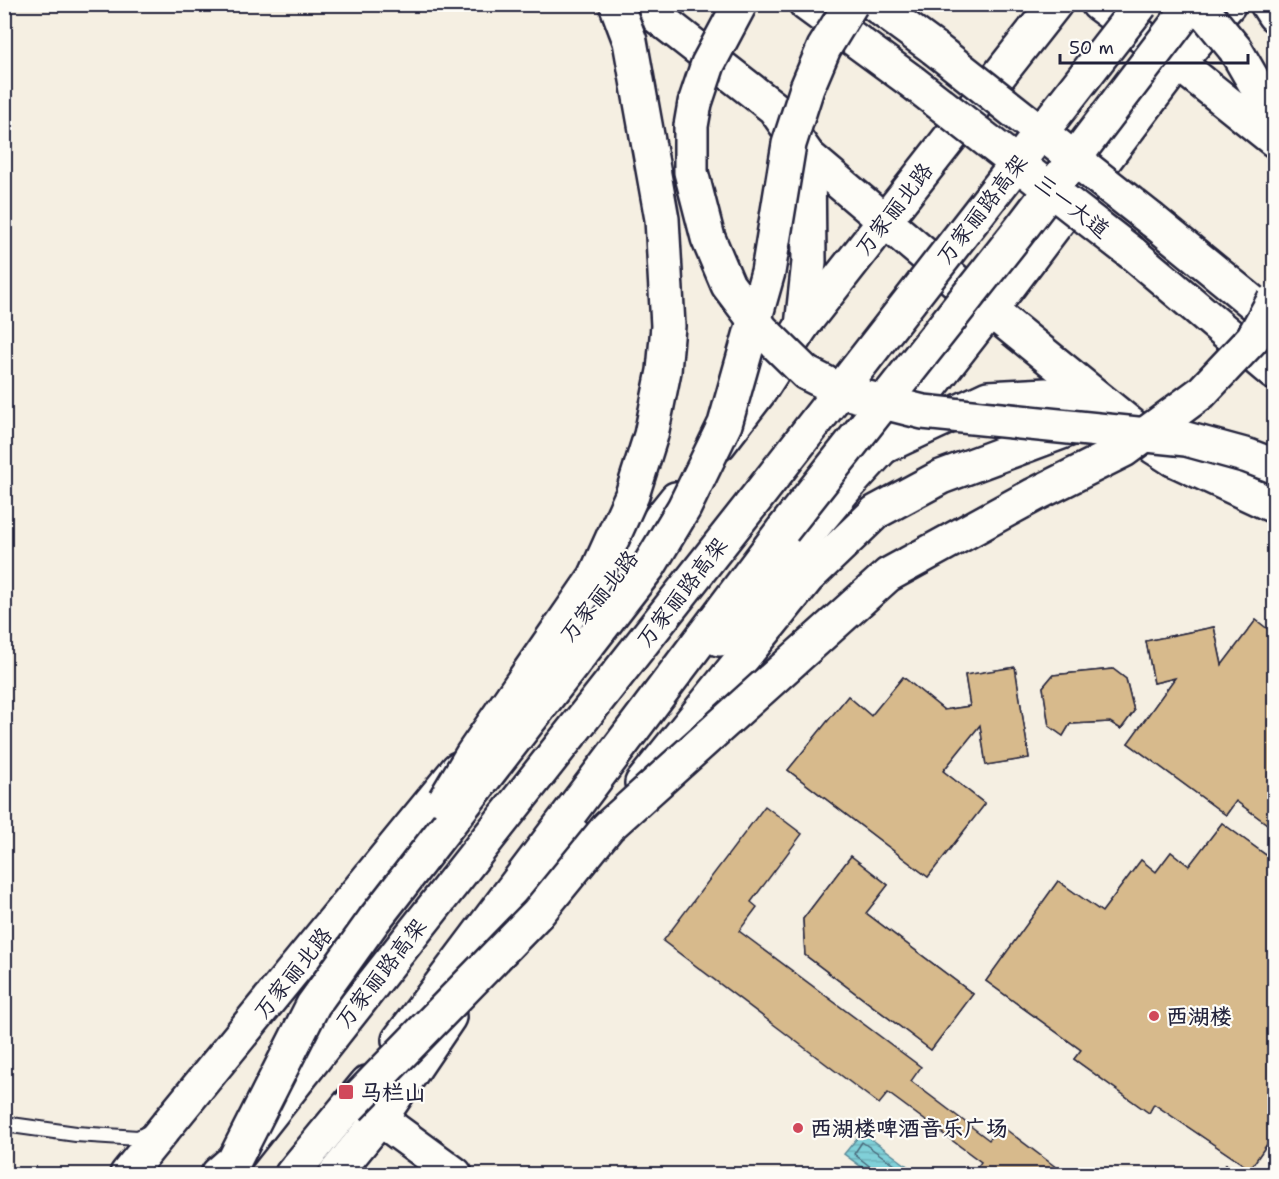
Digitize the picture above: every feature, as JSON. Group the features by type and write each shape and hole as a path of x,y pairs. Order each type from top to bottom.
{"main road":[{"path":"374,920 472,755 595,578 632,495 651,435 664,371 668,326 662,219 630,41 616,4"},
{"path":"641,4 774,108 808,156 990,310 1173,459"},
{"path":"740,4 708,64 695,103 691,126 692,172 708,238 728,285 762,330 806,373 844,392 923,412 1186,439 1275,466"},
{"name":"三一大道","path":"806,4 911,81 1132,254 1275,373"},
{"path":"226,1167 313,1005 374,920 649,566 684,508 726,424 768,272 789,144 807,88 824,48 851,4"},
{"name":"三一大道","path":"874,4 934,48 1275,320"},
{"name":"万家丽北路","path":"127,1174 618,574 760,391 802,326 1055,4"},
{"path":"1098,4 1178,63 1275,140"},
{"name":"万家丽路高架","path":"226,1167 751,505 1141,4"},
{"name":"万家丽路高架","path":"292,1174 349,1107 783,530 1016,234 1192,4"},
{"path":"1198,4 1235,49 1268,106 1275,129"},
{"path":"335,1174 380,1119 560,851 715,644 843,492 884,447 1178,63 1229,4"},
{"path":"1267,4 1275,15"},
{"path":"802,326 809,262 808,156"},
{"path":"608,827 888,575 1034,495 1124,450 1201,393 1253,338 1275,300"},
{"path":"884,447 988,398 1046,395 1089,405 1173,459 1275,506"},
{"path":"349,1107 538,913 807,577 876,512 941,477 1076,427"},
{"path":"380,1119 455,1174"}],"lane":[{"path":"4,1124 76,1134 138,1138 171,1122"}],"water":[{"path":"862,1132 918,1174 871,1174 844,1154"}],"building":[{"path":"1256,620 1274,634 1274,829 1236,801 1226,815 1128,743 1175,678 1154,683 1146,641 1214,627 1222,665"},
{"path":"1256,620 1274,634 1274,829 1236,801 1226,815 1128,743 1175,678 1154,683 1146,641 1214,627 1222,665"},
{"path":"1015,667 1029,758 986,765 980,725 943,771 985,804 928,877 788,770 848,696 871,716 903,677 944,710 970,706 965,675"},
{"path":"1015,667 1029,758 986,765 980,725 943,771 985,804 928,877 788,770 848,696 871,716 903,677 944,710 970,706 965,675"},
{"path":"1113,669 1126,679 1134,711 1121,729 1110,722 1070,724 1063,736 1049,726 1043,687 1053,675"},
{"path":"1113,669 1126,679 1134,711 1121,729 1110,722 1070,724 1063,736 1049,726 1043,687 1053,675"},
{"path":"765,806 802,834 751,902 757,907 739,931 921,1067 911,1081 989,1140 1000,1125 1065,1174 977,1174 974,1172 981,1162 888,1093 879,1104 663,941"},
{"name":"西湖楼","path":"1222,823 1274,861 1274,1134 1250,1169 1154,1104 1149,1113 1074,1059 1081,1050 986,981 1058,881 1102,912 1141,860 1156,872 1171,852 1189,866"},
{"name":"西湖楼","path":"1222,823 1274,861 1274,1134 1250,1169 1154,1104 1149,1113 1074,1059 1081,1050 986,981 1058,881 1102,912 1141,860 1156,872 1171,852 1189,866"},
{"path":"851,856 888,885 866,913 973,994 931,1050 805,955 803,919"},
{"path":"851,856 888,885 866,913 973,994 931,1050 805,955 803,919"},
{"path":"1226,1164 1240,1174 1219,1174"}],"place":[{"name":"西湖楼","path":"1154,1016"},
{"name":"马栏山","path":"346,1092"},
{"name":"西湖楼啤酒音乐广场","path":"798,1128"}]}
